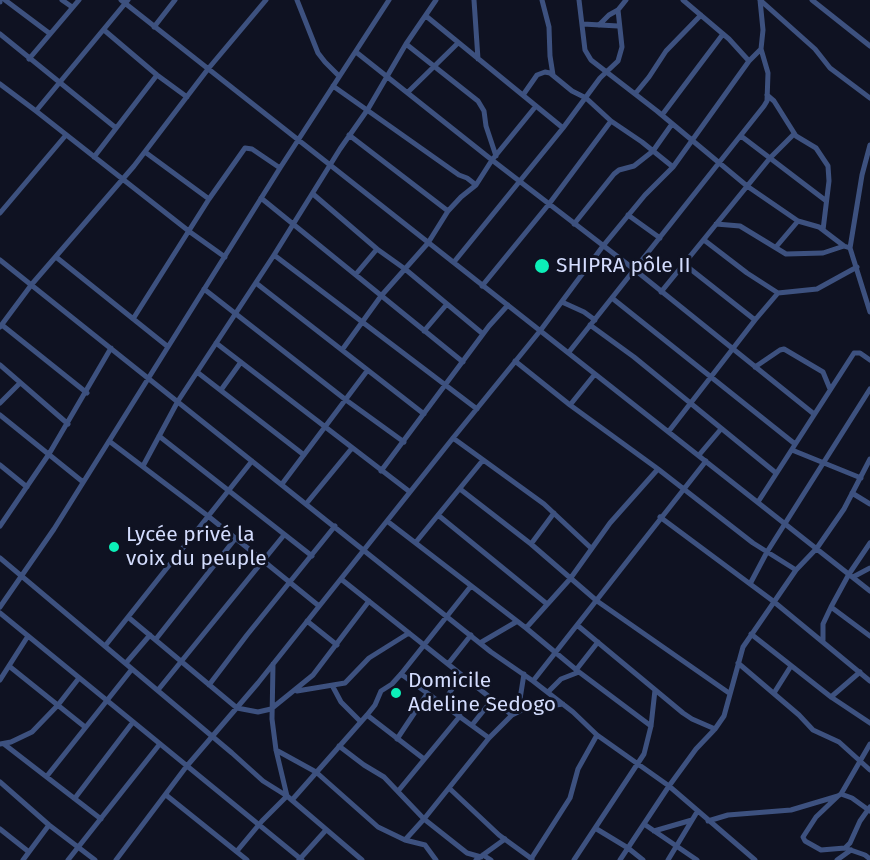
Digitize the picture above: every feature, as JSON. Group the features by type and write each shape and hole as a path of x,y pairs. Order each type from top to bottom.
{"street":[{"path":"62,0 72,8"},
{"path":"29,59 78,0"},
{"path":"154,27 175,0"},
{"path":"87,393 1,326 32,284 145,152 208,69 266,0"},
{"path":"297,0 318,53 339,76"},
{"path":"0,607 150,379 167,346 388,0"},
{"path":"143,466 178,401 436,0"},
{"path":"474,0 478,59"},
{"path":"542,0 549,27 553,75"},
{"path":"579,0 584,44 588,57 662,114 747,186 798,221 823,230 847,247 856,267 870,312"},
{"path":"599,25 618,10 626,0"},
{"path":"683,0 723,34 749,61"},
{"path":"569,352 764,106 768,74 761,49 763,30 760,0 815,49 830,68 870,98"},
{"path":"812,0 870,46"},
{"path":"2,1 49,33"},
{"path":"36,111 104,30 125,1 154,27 402,220 482,286 569,352 870,591"},
{"path":"454,262 607,71 615,65 621,55 618,10"},
{"path":"635,94 666,51 701,15"},
{"path":"426,16 563,128"},
{"path":"583,24 618,26"},
{"path":"104,30 187,97"},
{"path":"0,34 116,128"},
{"path":"662,114 723,34"},
{"path":"408,92 458,43"},
{"path":"406,44 478,101 484,111 494,158"},
{"path":"116,860 186,767 273,664 540,331 603,246 628,215 673,167 749,61 761,49"},
{"path":"356,52 494,158 814,414"},
{"path":"523,95 537,75 545,72 553,75 572,91 586,98 611,121 673,167"},
{"path":"94,157 157,75"},
{"path":"0,84 190,232 225,256"},
{"path":"333,86 476,185"},
{"path":"767,94 774,101 794,134 801,141 816,148 828,166 829,182 823,230"},
{"path":"342,350 381,296 428,243 448,211 476,185 494,158 536,106"},
{"path":"482,286 549,204 611,121"},
{"path":"574,224 614,174 619,170 634,166 653,151 672,124"},
{"path":"661,292 770,158 794,134"},
{"path":"0,213 66,135"},
{"path":"349,135 448,211"},
{"path":"741,136 825,200"},
{"path":"847,247 870,146"},
{"path":"133,319 209,200 246,147 280,168"},
{"path":"145,152 209,200"},
{"path":"313,194 483,334"},
{"path":"261,198 463,362"},
{"path":"628,215 660,238"},
{"path":"776,247 798,221"},
{"path":"716,224 740,226 789,254 823,253 847,247"},
{"path":"704,240 778,293 817,289 856,267"},
{"path":"356,274 377,249"},
{"path":"274,255 477,409"},
{"path":"56,257 167,346"},
{"path":"0,260 480,643 548,692 597,735 669,786 753,859"},
{"path":"684,264 755,320"},
{"path":"256,283 424,414"},
{"path":"204,289 346,400 404,442"},
{"path":"669,431 778,293"},
{"path":"612,298 794,447 861,478"},
{"path":"562,302 595,320"},
{"path":"424,331 447,304"},
{"path":"381,471 483,334 508,305"},
{"path":"590,326 634,357 776,473"},
{"path":"216,343 410,492"},
{"path":"0,526 49,454 87,393 111,348"},
{"path":"755,367 784,349 823,372 830,389"},
{"path":"758,502 854,353 860,353 870,360"},
{"path":"515,361 570,405 658,468 767,552 796,570"},
{"path":"220,390 241,362"},
{"path":"0,365 68,423"},
{"path":"282,484 367,371"},
{"path":"197,372 304,455"},
{"path":"570,405 595,374"},
{"path":"0,404 20,383"},
{"path":"750,584 767,552 870,390"},
{"path":"0,415 83,482"},
{"path":"699,455 721,429"},
{"path":"159,436 312,556"},
{"path":"453,438 554,513 591,548"},
{"path":"109,441 208,516 319,606"},
{"path":"306,504 352,448"},
{"path":"620,860 696,749 716,729 724,716 743,647 796,570 817,548 861,478 870,459"},
{"path":"416,542 483,460"},
{"path":"533,681 706,460"},
{"path":"105,646 252,461"},
{"path":"0,465 27,487"},
{"path":"526,628 570,579 591,548 658,468"},
{"path":"460,489 531,544 597,601 729,693"},
{"path":"852,493 870,504"},
{"path":"0,510 7,515"},
{"path":"531,544 554,513"},
{"path":"438,515 547,604"},
{"path":"660,517 823,640 870,681"},
{"path":"387,521 651,726"},
{"path":"209,685 335,526"},
{"path":"158,690 284,535"},
{"path":"126,663 153,637 235,539"},
{"path":"823,640 823,624 831,607 870,543"},
{"path":"0,558 158,690 263,782 287,796 362,860"},
{"path":"851,576 870,568"},
{"path":"341,579 492,700 514,713 563,704"},
{"path":"292,800 367,715 381,691 392,684 471,586"},
{"path":"128,617 237,708 258,712 271,709 313,675 369,602"},
{"path":"831,607 870,636"},
{"path":"0,613 300,860 326,830"},
{"path":"307,621 337,645"},
{"path":"480,643 516,622"},
{"path":"577,625 692,719 716,729"},
{"path":"296,691 333,687 345,683 369,658 409,633"},
{"path":"751,634 831,697 870,723"},
{"path":"448,664 471,635"},
{"path":"0,680 28,636"},
{"path":"548,692 561,679 578,671 598,642"},
{"path":"738,663 800,715 813,730 839,742 870,770"},
{"path":"273,664 271,709 276,750 287,796"},
{"path":"9,666 85,727"},
{"path":"774,693 791,666"},
{"path":"47,776 132,669"},
{"path":"831,697 860,672"},
{"path":"400,674 489,738"},
{"path":"405,840 489,738 514,713 520,699 524,674"},
{"path":"443,703 461,675"},
{"path":"2,744 32,732 58,705 79,678"},
{"path":"333,687 341,702 361,722"},
{"path":"574,860 644,754 651,726 655,690"},
{"path":"397,738 427,694"},
{"path":"472,725 492,700"},
{"path":"367,715 424,759"},
{"path":"399,790 460,716"},
{"path":"75,798 133,722"},
{"path":"449,788 505,839 532,859 570,798 578,769 597,735"},
{"path":"2,744 101,819"},
{"path":"870,744 839,795 816,817 803,837 821,850 848,849 870,859"},
{"path":"68,860 159,745"},
{"path":"339,746 384,777 399,790 424,819 467,853 491,860"},
{"path":"276,750 316,772 378,827 405,840 425,845 436,860"},
{"path":"0,782 48,825 95,860"},
{"path":"166,795 246,860"},
{"path":"708,821 728,815 790,810 839,795 852,798 869,809 848,849 837,860"},
{"path":"237,851 258,825 287,796"},
{"path":"668,860 697,812"},
{"path":"654,831 692,820"},
{"path":"644,824 697,860"},
{"path":"23,860 48,825"},
{"path":"595,828 643,860"},
{"path":"0,829 29,852"},
{"path":"480,858 505,839"}],"place":[{"name":"SHIPRA pôle II","path":"542,266"},
{"name":"Lycée privé la voix du peuple","path":"114,547"},
{"name":"Domicile Adeline Sedogo","path":"396,693"}]}
